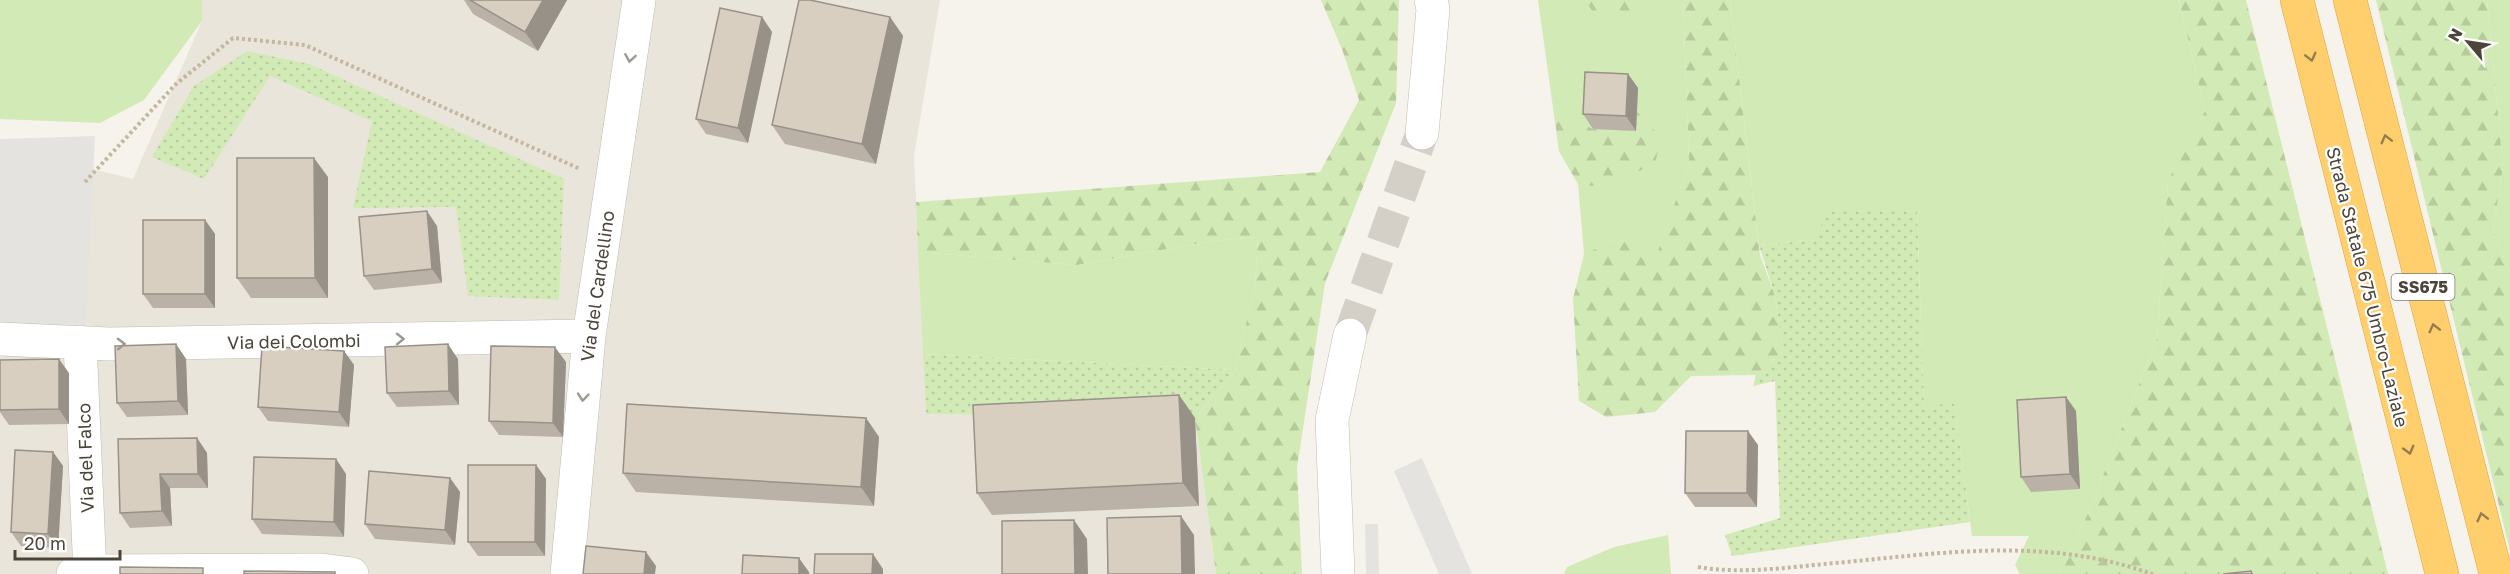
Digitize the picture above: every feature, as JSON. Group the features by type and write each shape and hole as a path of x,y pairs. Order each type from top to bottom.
{"highway":[{"name":"Strada Statale 675 Umbro-Laziale","path":"2297,0 2442,574"},
{"name":"SS675","path":"2350,0 2496,574"}],"street":[{"name":"Via del Cardellino","path":"567,574 589,336 639,0"},
{"path":"1422,133 1433,9 1431,0"},
{"path":"1338,574 1332,420 1350,335"},
{"name":"Via dei Colombi","path":"0,339 80,342 589,336"},
{"name":"Via del Falco","path":"80,342 84,573"},
{"path":"84,573 322,570 352,574"}],"path":[{"path":"85,182 176,84 233,38 305,45 612,182"},
{"path":"1698,567 1720,572 2004,548 2054,552 2128,565 2152,574"}],"shaded area":[{"path":"202,0 940,0 914,156 926,414 1195,418 1216,574 0,574 0,146 133,179 202,21"},
{"path":"95,136 86,325 0,323 0,139"},
{"path":"1422,458 1472,574 1439,574 1394,471"},
{"path":"1365,524 1378,524 1379,574 1366,574"}],"green space":[{"path":"0,0 202,0 202,21 144,100 100,123 0,119"},
{"path":"1321,0 1399,0 1396,103 1325,283 1297,468 1302,574 1216,574 1195,418 1235,370 1255,286 1258,237 1212,241 1077,265 918,252 916,202 1320,172 1359,100 1343,52"},
{"path":"1538,0 1683,0 1689,163 1656,258 1618,239 1584,254 1578,184 1559,151"},
{"path":"1584,0 1647,0 1625,19 1595,14"},
{"path":"1683,0 1730,0 1760,255 1775,296 1783,351 1756,375 1691,376 1655,412 1606,417 1579,401 1573,299 1584,254 1618,239 1656,257 1689,163"},
{"path":"1730,0 2179,0 2205,111 2168,182 2157,338 2090,509 2059,574 2020,574 2015,565 2029,536 1972,536 1954,402 1924,410 1917,209 1819,240 1759,245"},
{"path":"2179,0 2246,0 2388,574 2059,574 2090,509 2157,338 2168,181 2205,111"},
{"path":"2376,0 2487,0 2503,167 2493,231 2510,272 2510,551"},
{"path":"2487,0 2510,0 2510,272 2493,231 2503,167"},
{"path":"247,51 309,64 564,179 559,300 468,296 456,207 353,208 372,121 270,76 204,179 152,157 194,86"},
{"path":"1554,111 1593,129 1635,131 1637,112 1661,137 1655,164 1602,187 1578,184 1559,151"},
{"path":"1917,209 1924,409 1954,401 1970,522 1732,556 1725,535 1780,518 1775,381 1753,386 1756,375 1783,351 1775,296 1759,245 1818,240 1825,212"},
{"path":"1258,237 1255,286 1235,370 923,354 918,252 1077,265 1212,241"},
{"path":"923,354 1235,370 1195,418 926,414"},
{"path":"1668,535 1671,574 1564,574 1567,567 1614,547"}],"building":[{"path":"470,0 543,0 525,32"},
{"path":"799,0 810,0 890,17 862,144 772,125"},
{"path":"720,8 762,17 738,128 696,119"},
{"path":"1585,72 1628,74 1626,116 1583,114"},
{"path":"237,158 314,158 315,278 237,278"},
{"path":"427,211 432,269 364,276 359,217"},
{"path":"143,220 205,220 205,294 143,294"},
{"path":"176,344 178,401 117,403 115,346"},
{"path":"448,344 449,391 387,393 385,347"},
{"path":"262,346 344,351 339,412 258,407"},
{"path":"491,346 555,347 553,423 489,421"},
{"path":"59,359 59,409 0,410 0,360"},
{"path":"1179,395 1183,483 977,493 973,405"},
{"path":"2066,397 2070,474 2021,477 2017,400"},
{"path":"627,404 866,418 861,487 623,473"},
{"path":"1686,431 1748,431 1747,493 1685,493"},
{"path":"197,438 198,474 160,474 162,511 120,513 118,439"},
{"path":"15,450 53,452 48,534 11,532"},
{"path":"254,457 336,459 334,522 252,519"},
{"path":"468,465 536,465 535,542 468,542"},
{"path":"369,471 450,478 445,530 365,524"},
{"path":"1181,516 1182,574 1108,574 1107,518"},
{"path":"1074,520 1075,574 1002,574 1002,521"},
{"path":"586,546 646,552 644,574 583,574"},
{"path":"815,554 873,554 872,574 814,574"},
{"path":"743,555 799,558 799,574 742,574"},
{"path":"120,567 203,568 203,574 120,574"},
{"path":"244,571 335,572 335,574 244,574"},
{"path":"2251,571 2252,574 2223,574"}],"tunnel":[{"path":"1350,335 1422,133"}]}
